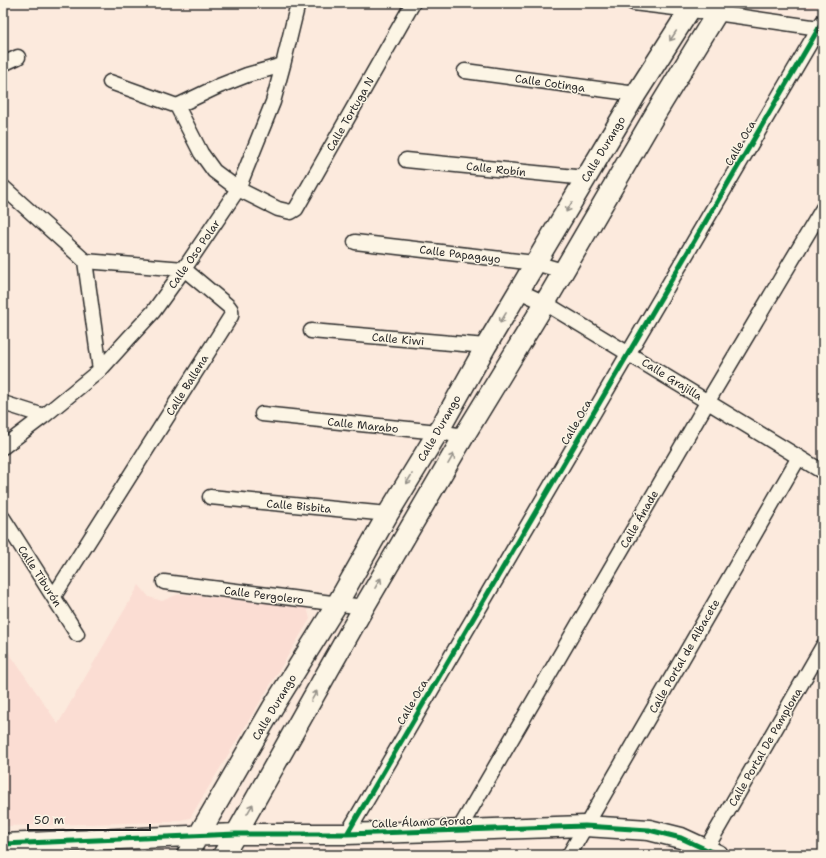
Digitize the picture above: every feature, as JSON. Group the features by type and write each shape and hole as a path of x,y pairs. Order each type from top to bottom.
{"main road":[{"name":"Calle Durango","path":"187,855 273,707 337,604 535,263 636,94 692,6"},
{"path":"223,855 364,607 464,436 545,303 719,8"},
{"name":"Calle Álamo Gordo","path":"3,844 198,837 236,834 347,834 585,826 649,830 681,838 712,852"}],"street":[{"name":"Calle Oso Polar","path":"3,447 44,416 100,370 153,312 238,189 273,102 284,65 298,3"},
{"name":"Calle Tortuga N","path":"238,189 278,209 291,212 296,209 413,3"},
{"path":"633,3 719,8 821,25"},
{"name":"Calle Oca","path":"347,834 628,352 821,25"},
{"path":"3,64 18,57"},
{"path":"177,106 240,78 284,65"},
{"name":"Calle Cotinga","path":"465,71 636,94"},
{"path":"110,82 177,106 201,153 214,171 238,189"},
{"name":"Calle Robín","path":"406,160 586,178"},
{"path":"3,187 85,262 184,269"},
{"name":"Calle Ánade","path":"458,831 708,401 823,208"},
{"name":"Calle Papagayo","path":"355,242 535,263 563,272"},
{"path":"85,262 100,370"},
{"name":"Calle Ballena","path":"54,596 231,316 230,308 184,269"},
{"name":"Calle Grajilla","path":"519,291 545,303 628,352 823,472"},
{"name":"Calle Kiwi","path":"311,331 486,346"},
{"path":"3,403 44,416"},
{"name":"Calle Marabo","path":"262,414 464,436"},
{"name":"Calle Portal de Albacete","path":"569,855 799,457"},
{"name":"Calle Bisbita","path":"210,497 388,514"},
{"name":"Calle Tiburón","path":"3,518 54,596 76,634"},
{"name":"Calle Pergolero","path":"164,582 364,607"},
{"name":"Calle Portal De Pamplona","path":"712,852 823,646"}],"shaded area":[{"path":"750,3 821,3 812,9"},
{"path":"139,585 149,597 162,601 179,594 307,607 310,619 190,818 171,822 3,826 3,644 58,724"}],"cycle path":[{"path":"347,834 823,21"},
{"path":"3,844 236,834 347,834 585,826 649,830 681,838 718,855"}]}
